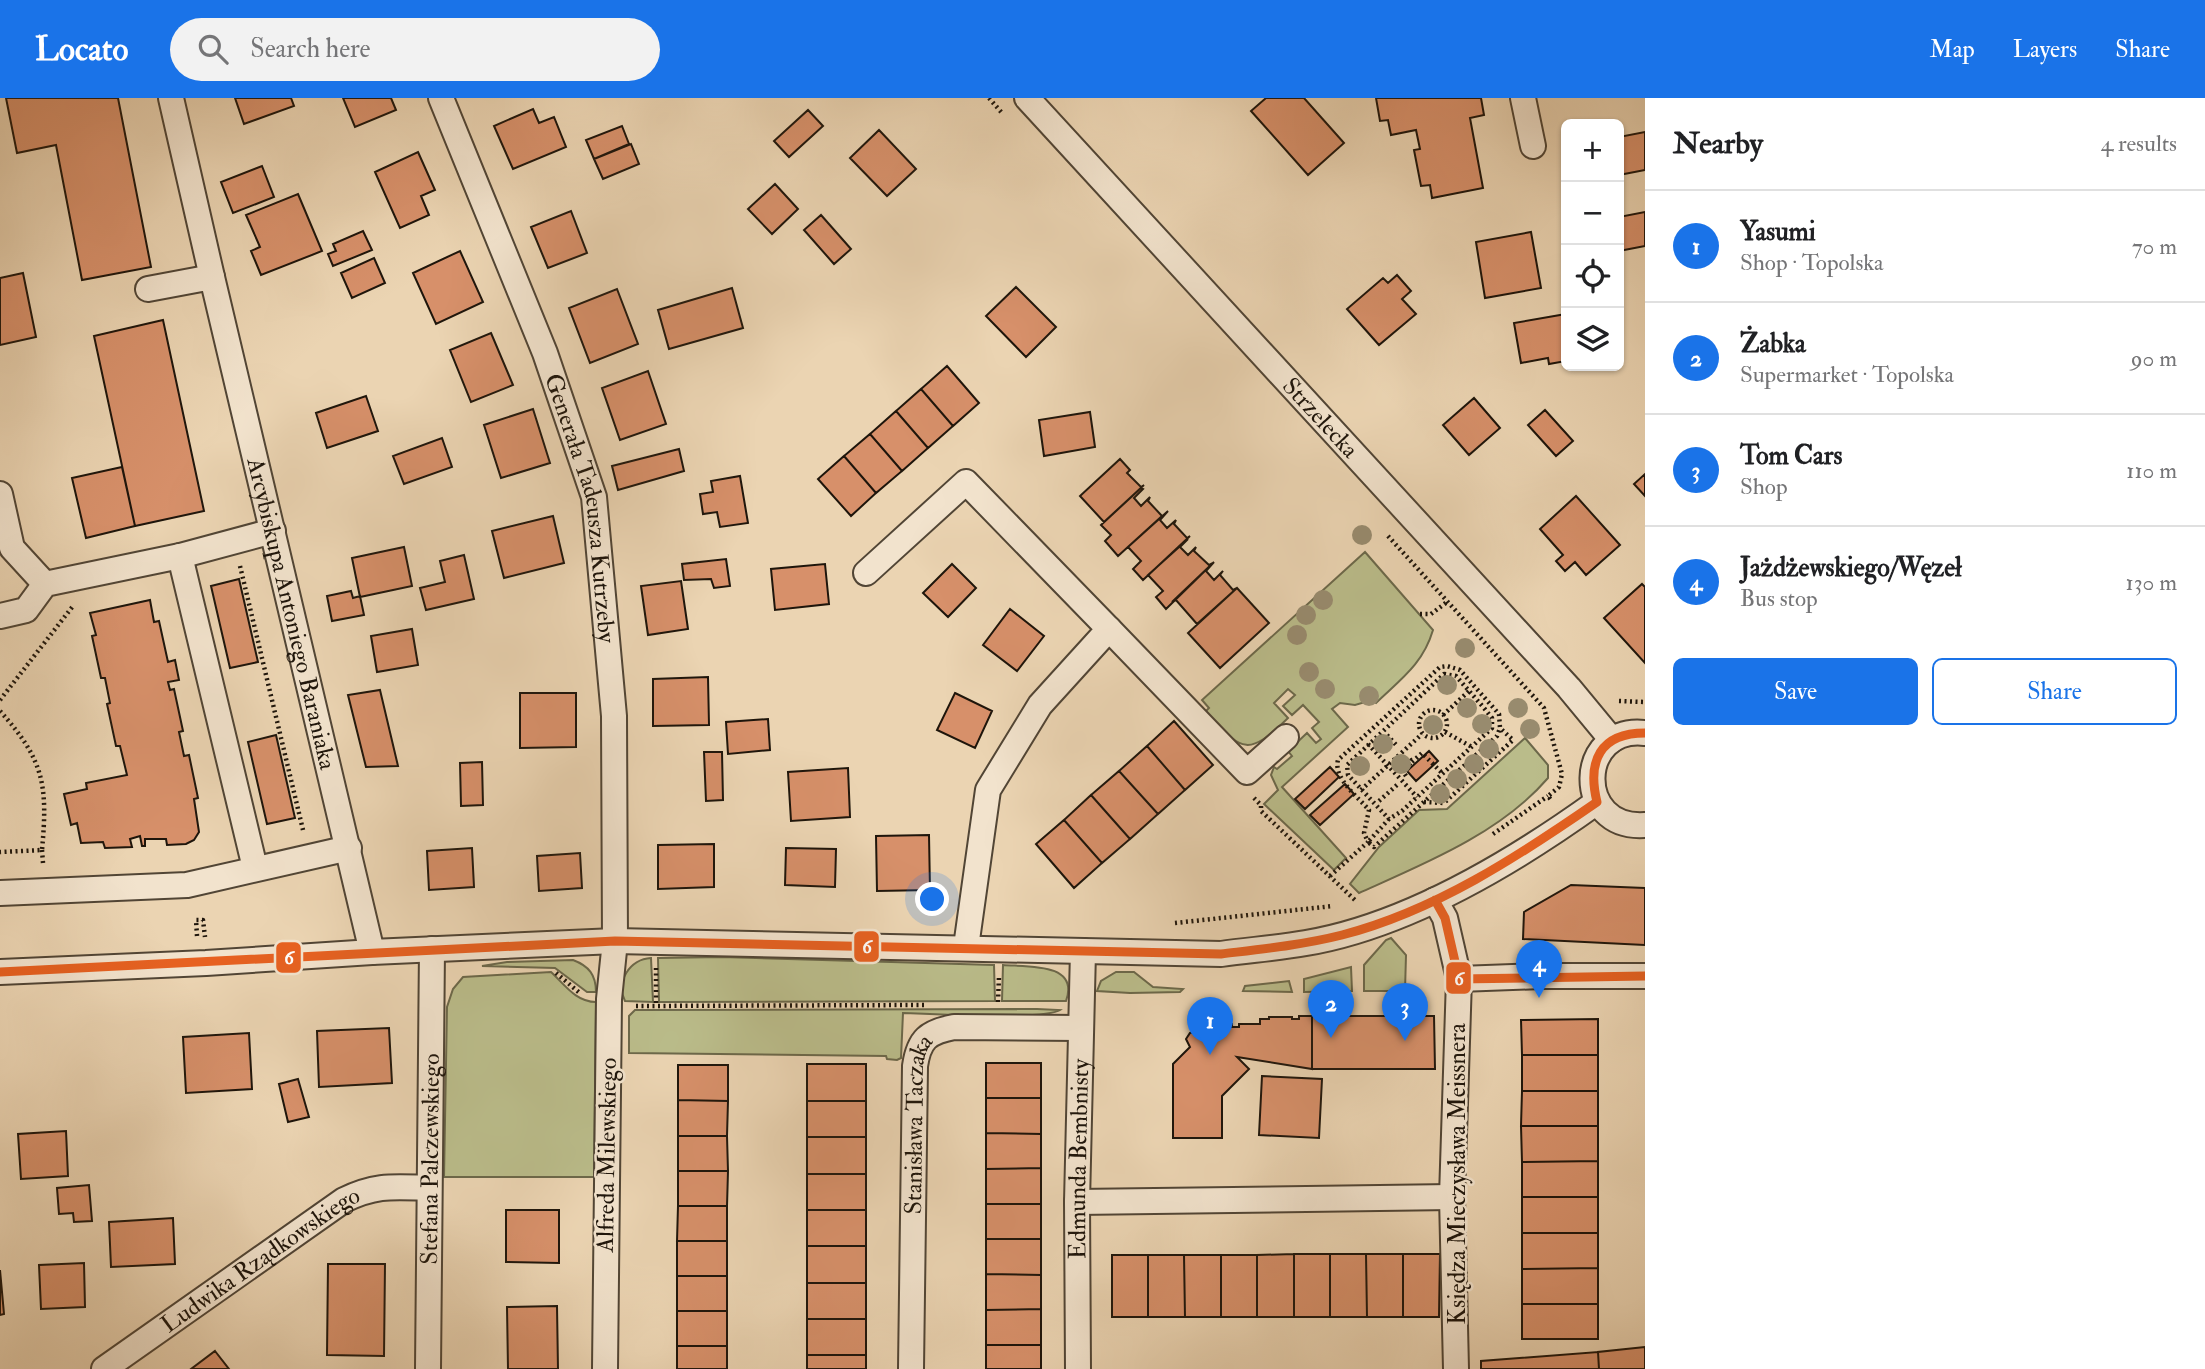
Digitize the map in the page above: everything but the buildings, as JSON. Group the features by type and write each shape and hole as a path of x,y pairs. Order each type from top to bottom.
{"street":[{"name":"Arcybiskupa Antoniego Baraniaka","path":"171,98 372,952"},
{"name":"Generała Tadeusza Kutrzeby","path":"441,98 545,353 594,497 614,716 615,941"},
{"name":"Strzelecka","path":"1027,98 1569,688 1612,740"},
{"path":"1522,98 1533,146"},
{"path":"148,289 212,277"},
{"path":"866,572 966,482 1247,772 1286,737"},
{"path":"0,494 12,548 45,584"},
{"path":"0,616 26,610 45,584 180,556 273,531"},
{"path":"180,556 255,868"},
{"path":"966,947 988,790 1040,705 1109,629"},
{"path":"1645,733 1624,734 1612,740 1601,750 1591,775 1597,802 1607,814 1619,822 1633,826 1645,825"},
{"path":"0,971 615,941 1221,954 1307,943 1360,929 1435,900 1479,877 1568,823 1597,802"},
{"path":"0,893 187,885 349,848"},
{"name":"Księdza Mieczysława Meissnera","path":"1435,900 1445,918 1459,979 1452,1198 1456,1369"},
{"name":"Alfreda Milewskiego","path":"604,1369 608,999 615,941"},
{"name":"Stefana Palczewskiego","path":"428,1369 432,949"},
{"name":"Edmunda Bembnisty","path":"1078,1369 1077,1202 1083,951"},
{"path":"1459,979 1541,975 1645,976"},
{"name":"Stanisława Taczaka","path":"911,1369 915,1066 918,1048 929,1035 954,1027 1080,1028"},
{"name":"Ludwika Rządkowskiego","path":"104,1369 344,1200 362,1191 383,1186 429,1188"},
{"path":"1077,1202 1452,1198"}],"path":[{"path":"228,565 239,562 304,834"},
{"path":"0,700 77,601"},
{"path":"1420,614 1431,614 1447,602"},
{"path":"1447,666 1461,670 1499,714 1500,728 1497,736 1423,802 1374,847 1364,833 1369,810 1336,768 1338,760 1433,673 1440,667 1447,666"},
{"path":"1330,876 1492,728 1492,718 1456,676 1444,674 1347,765 1348,775 1390,819"},
{"path":"1443,715 1469,691"},
{"path":"1491,835 1550,799 1559,787 1562,774 1544,708"},
{"path":"1435,710 1443,715 1447,722 1445,732 1433,739 1422,734 1418,723 1423,714 1435,710"},
{"path":"0,711 18,731 37,763 45,803 43,875"},
{"path":"1423,802 1444,803 1513,740 1500,728"},
{"path":"1445,732 1472,747"},
{"path":"1361,790 1422,734"},
{"path":"1387,735 1398,747"},
{"path":"1368,744 1417,797"},
{"path":"1406,776 1402,770 1410,760 1422,753 1443,774"},
{"path":"1379,800 1396,785"},
{"path":"1261,811 1358,903"},
{"path":"0,852 42,850"},
{"path":"1166,924 1358,903 1369,898"},
{"path":"203,920 205,945"},
{"path":"656,960 656,1006"},
{"path":"998,1005 999,968"},
{"path":"608,999 624,1007 931,1005"}],"green space":[{"path":"1365,552 1433,630 1417,662 1376,703 1372,700 1355,705 1340,703 1332,709 1348,727 1282,787 1346,858 1334,870 1264,804 1278,790 1271,775 1274,767 1277,769 1292,756 1288,751 1307,733 1316,743 1321,739 1312,728 1319,722 1303,705 1292,715 1283,706 1295,695 1288,689 1274,703 1288,718 1263,740 1245,745 1228,735 1205,712 1209,708 1202,700"},
{"path":"1525,738 1548,765 1548,778 1529,798 1485,831 1435,858 1359,893 1350,884 1379,847 1419,810 1447,809"},
{"path":"1391,938 1406,955 1405,991 1364,991 1364,965 1386,940"},
{"path":"722,957 994,965 995,1001 659,1002 658,958"},
{"path":"651,958 653,1002 625,1001 622,986 626,973 637,962"},
{"path":"573,960 590,972 595,981 596,992 587,992 555,968 482,966 507,962"},
{"path":"1003,965 1037,967 1058,973 1065,979 1068,988 1066,1001 1002,1001"},
{"path":"1351,967 1352,991 1304,992 1304,979"},
{"path":"551,972 577,996 596,1002 594,1177 444,1177 447,1007 453,989 463,977"},
{"path":"1116,972 1134,972 1153,987 1183,989 1180,992 1097,991 1101,981"},
{"path":"1289,981 1292,992 1243,991 1245,986"},
{"path":"635,1010 1060,1010 1011,1016 903,1013 901,1058 897,1060 887,1059 886,1056 629,1053 629,1016"}],"transit line":[{"name":"6","path":"0,972 615,941 1221,954 1282,946 1342,935 1376,925 1410,912 1475,880 1597,802 1594,774 1600,752 1617,738 1645,733"},
{"name":"6","path":"1435,900 1445,918 1459,979 1645,976"}],"place":[{"name":"Jażdżewskiego/Węzeł","path":"1539,998"},
{"name":"Żabka","path":"1331,1038"},
{"name":"Tom Cars","path":"1405,1041"},
{"name":"Yasumi","path":"1210,1055"}]}
